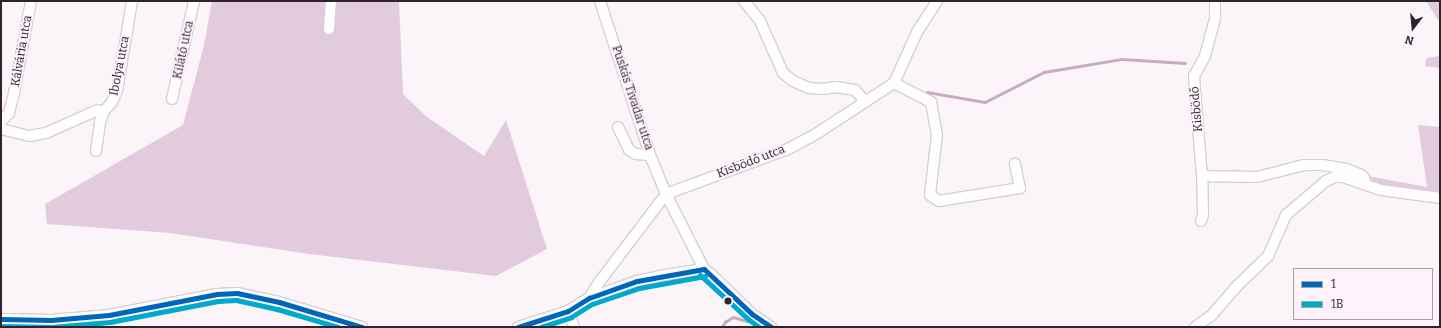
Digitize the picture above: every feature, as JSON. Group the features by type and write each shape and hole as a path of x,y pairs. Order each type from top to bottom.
{"street":[{"name":"Kálvária utca","path":"1,121 9,113 31,1"},
{"name":"Ibolya utca","path":"96,151 100,122 104,111 112,102 116,91 132,1"},
{"name":"Kilátó utca","path":"172,99 194,1"},
{"path":"329,29 331,1"},
{"name":"Puskás Tivadar utca","path":"600,1 650,155 666,194 704,269"},
{"path":"744,1 760,21 783,74 793,81 809,88 823,89 836,87 855,90 865,101"},
{"path":"937,1 917,32 894,83 931,102 937,135 930,195 939,201 1020,188 1015,164"},
{"name":"Kisbödő","path":"1201,221 1203,215 1202,176 1194,76 1205,56 1215,18 1215,1"},
{"name":"Kisbödő utca","path":"666,194 788,148 816,134 894,83"},
{"path":"1,129 29,136 46,133 98,110"},
{"path":"618,127 629,150 636,154 650,155"},
{"path":"1202,176 1257,178 1304,165 1322,165 1347,169 1361,175 1364,178 1365,183"},
{"path":"1195,327 1211,316 1237,286 1268,256 1280,224 1286,215 1297,204 1326,181 1335,177 1343,177 1365,183 1381,190 1440,198"},
{"path":"589,298 600,281 666,194"},
{"path":"518,327 568,310 589,298 637,282 665,275 704,269 752,314 771,327"},
{"path":"1,319 51,320 109,315 217,294 237,293 279,302 362,327"},
{"path":"568,310 574,327"},
{"path":"108,327 109,315"}],"shaded area":[{"path":"212,1 399,1 403,94 427,117 484,156 506,120 547,249 496,276 309,254 170,233 47,224 45,204 183,125 204,45"},
{"path":"1426,1 1440,1 1440,23"},
{"path":"1440,56 1440,68 1425,66 1426,58"},
{"path":"1418,125 1440,127 1440,196 1370,183 1368,176 1427,187"}],"waterway":[{"path":"927,92 985,102 1044,72 1122,59 1185,63"},
{"path":"722,327 725,322 733,317 747,321"}],"transit line":[{"name":"1","path":"704,269 752,314 771,327"},
{"name":"1","path":"518,327 568,311 589,298 637,281 704,269"},
{"name":"1B","path":"700,275 748,319 759,327"},
{"name":"1B","path":"541,327 571,317 592,304 639,288 705,276"},
{"name":"1","path":"1,319 51,320 109,315 217,294 237,293 279,302 362,327"},
{"name":"1B","path":"1,326 52,327 110,322 218,301 236,300 277,309 338,327"}]}
